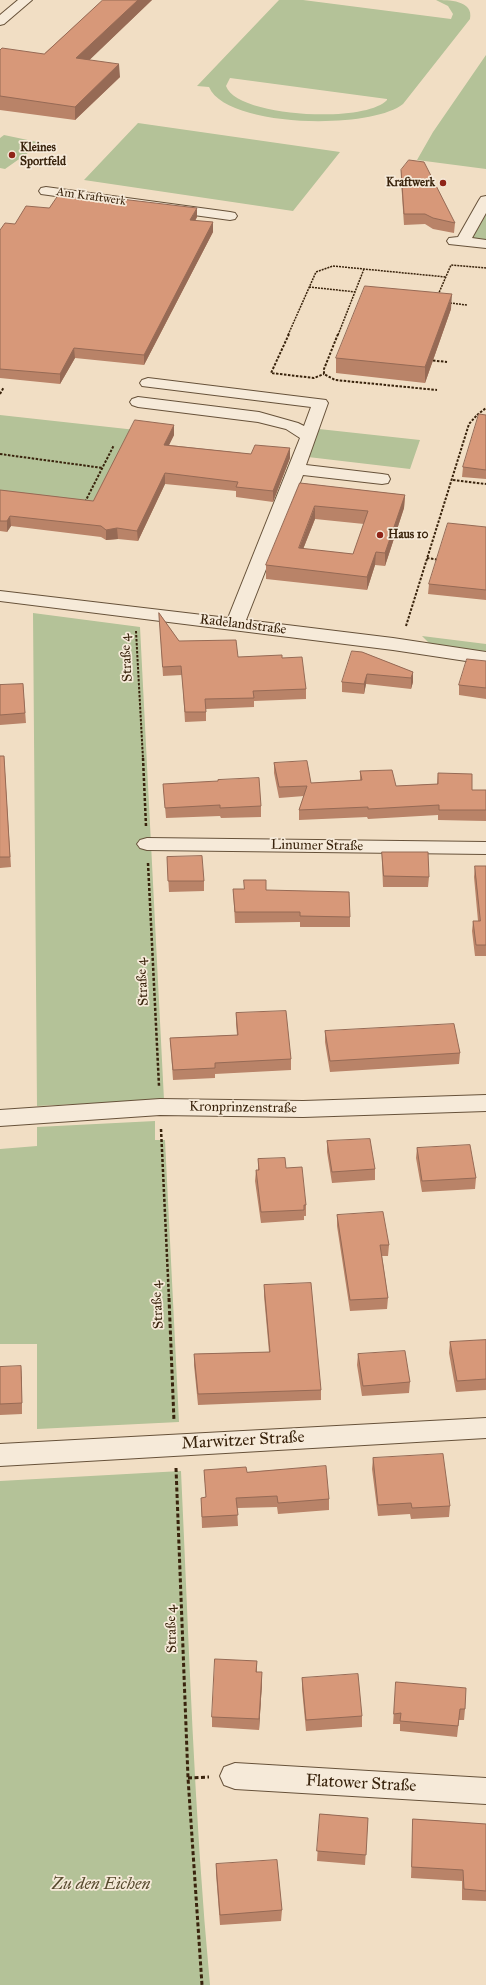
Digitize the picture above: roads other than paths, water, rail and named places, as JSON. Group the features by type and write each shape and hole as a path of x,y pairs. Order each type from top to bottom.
{"street":[{"path":"0,21 26,0"},
{"name":"Am Kraftwerk","path":"46,191 230,216"},
{"path":"486,200 458,241 486,244"},
{"path":"148,383 320,403 297,469 235,624"},
{"path":"138,402 259,417 292,426 308,437"},
{"path":"297,469 382,479"},
{"name":"Radelandstraße","path":"0,596 393,644 486,658"},
{"name":"Linumer Straße","path":"147,844 486,848"},
{"name":"Kronprinzenstraße","path":"0,1118 160,1107 303,1109 486,1103"},
{"name":"Marwitzer Straße","path":"0,1455 175,1444 486,1428"},
{"name":"Flatower Straße","path":"235,1776 486,1791"}],"place":[{"name":"Kleines Sportfeld","path":"12,155"},
{"name":"Kraftwerk","path":"443,183"},
{"name":"Haus 10","path":"380,535"}],"park label":[{"name":"Zu den Eichen","path":"101,1885"}]}
